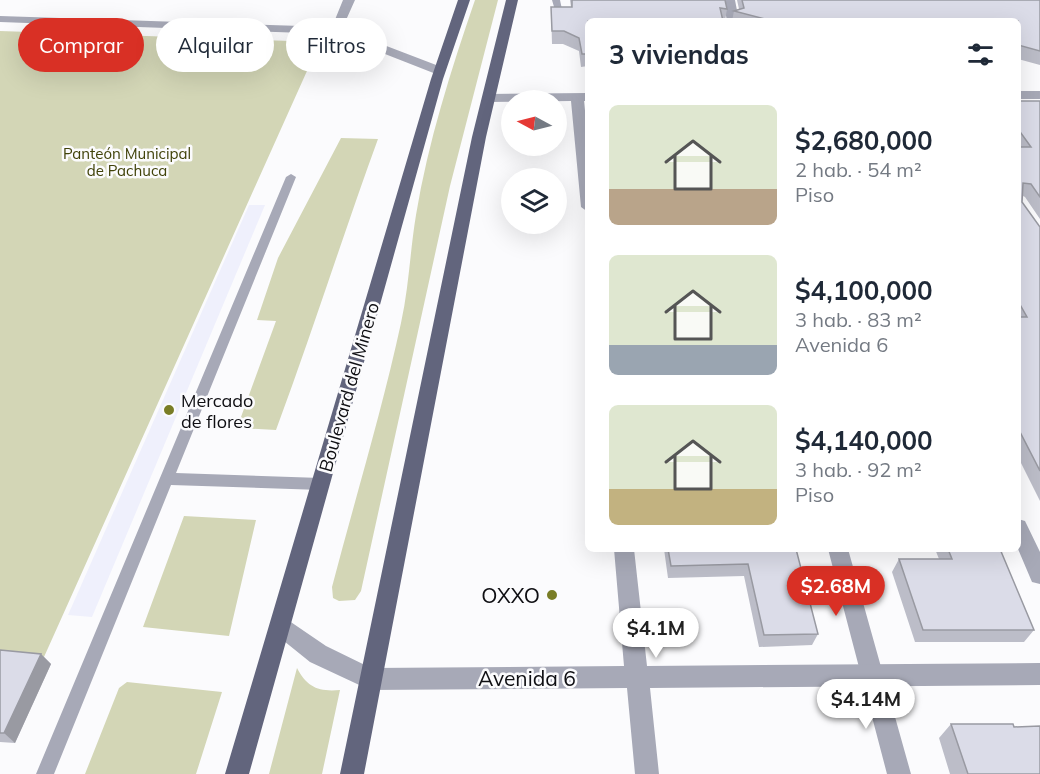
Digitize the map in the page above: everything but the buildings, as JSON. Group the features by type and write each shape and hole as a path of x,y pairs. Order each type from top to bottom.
{"main road":[{"name":"Boulevard del Minero","path":"237,774 282,626 440,71 464,0"},
{"path":"352,774 488,98 512,0"}],"street":[{"path":"341,18 349,0"},
{"path":"729,0 733,18"},
{"path":"0,19 286,29"},
{"path":"387,51 440,71"},
{"path":"1021,95 1040,95"},
{"path":"488,98 582,97 585,152"},
{"path":"1021,534 1040,575"},
{"path":"624,552 647,774"},
{"path":"839,552 899,774"},
{"name":"Avenida 6","path":"282,626 318,654 370,679 1040,674"}],"lane":[{"path":"556,0 561,17"},
{"path":"45,774 291,177"},
{"path":"168,479 321,484"}],"shaded area":[{"name":"Mercado de flores","path":"249,205 265,205 92,617 68,615"}],"green space":[{"path":"475,0 498,0 450,186 361,591 355,600 339,601 333,598 332,587 394,356 406,296 416,215 427,160 449,80"},
{"name":"Panteón Municipal de Pachuca","path":"0,31 18,32 18,72 144,72 144,36 156,36 156,72 274,72 274,40 286,41 286,72 307,72 44,657 0,654"},
{"path":"341,138 378,139 289,394 276,430 237,428 276,321 257,320 278,258"},
{"path":"184,516 256,520 229,636 143,627"},
{"path":"297,668 305,680 314,687 340,690 322,774 269,774"},
{"path":"127,682 222,692 196,774 85,774 119,688"}],"place":[{"name":"Mercado de flores","path":"169,410"},
{"name":"OXXO","path":"552,595"}]}
